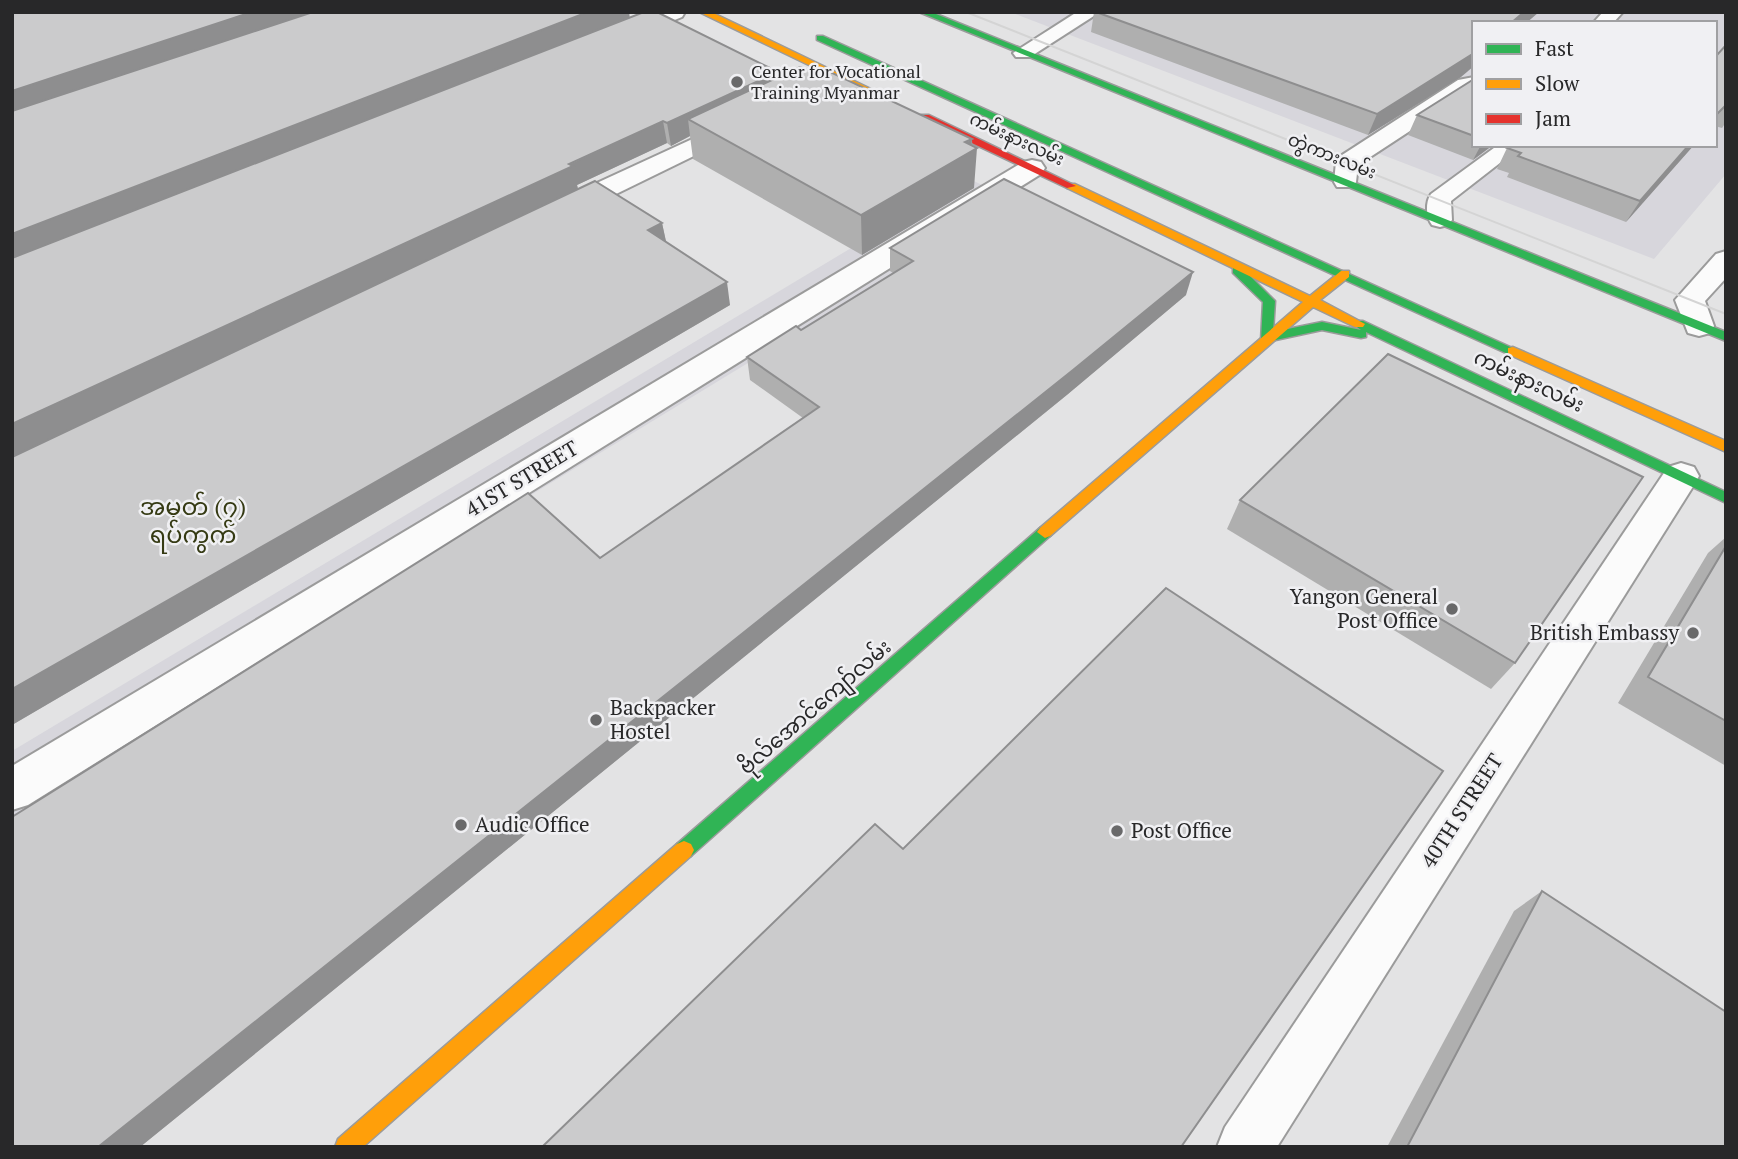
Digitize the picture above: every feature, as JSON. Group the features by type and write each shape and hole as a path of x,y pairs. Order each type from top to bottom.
{"main road":[{"path":"703,12 887,99"},
{"name":"တွဲကားလမ်း","path":"923,12 1712,331"},
{"name":"ကမ်းနားလမ်း","path":"807,33 1726,447"},
{"name":"ကမ်းနားလမ်း","path":"911,111 1726,498"},
{"path":"1228,261 1269,301 1266,338 1322,326 1409,347"},
{"path":"1314,302 1345,274"},
{"name":"ဗိုလ်အောင်ကျော်လမ်း","path":"346,1147 1266,338 1314,302"}],"street":[{"path":"596,43 674,12"},
{"path":"801,94 839,76"},
{"path":"538,221 764,113"},
{"name":"41ST STREET","path":"12,790 1032,168"},
{"path":"1712,331 1690,300 1726,260"},
{"name":"40TH STREET","path":"1245,1147 1681,476"}],"lane":[{"path":"1023,53 1091,12"},
{"path":"1345,182 1347,162 1465,83 1472,83"},
{"path":"1440,220 1439,199 1509,147"}],"shaded area":[{"path":"1010,12 1726,12 1726,174 1654,259"},
{"path":"968,178 1014,201 508,509 12,819 12,751"}],"building":[{"path":"12,12 252,12 12,91"},
{"path":"313,12 588,12 12,234 12,111"},
{"path":"644,12 657,12 778,72 569,164 573,166 12,424 12,258"},
{"path":"1096,12 1524,12 1513,21 1472,21 1472,54 1377,114"},
{"path":"1726,45 1726,105 1717,114 1717,55"},
{"path":"800,67 814,73 824,69 972,139 965,142 977,148 861,215 688,119"},
{"path":"1472,80 1472,135 1417,115"},
{"path":"1687,147 1640,201 1518,156 1521,153 1507,148"},
{"path":"1004,179 1193,272 98,1147 12,1147 12,817 528,493 600,558 819,407 747,357 796,326 801,330 913,261 890,248"},
{"path":"595,181 662,223 648,230 727,282 12,689 12,457"},
{"name":"Yangon General Post Office","path":"1388,354 1643,477 1515,663 1240,500"},
{"path":"1726,546 1726,721 1648,677"},
{"path":"1166,588 1443,771 1181,1147 542,1147 875,824 903,849"},
{"path":"1542,891 1726,1012 1726,1147 1407,1147"}],"tram line":[{"path":"966,12 1726,314"}],"traffic: fast":[{"path":"923,12 1726,337"},
{"path":"820,38 1513,351"},
{"path":"1237,270 1269,301 1266,338 1322,326 1361,334"},
{"path":"1359,324 1726,498"},
{"path":"684,850 1045,532"}],"traffic: slow":[{"path":"703,12 870,91"},
{"path":"1071,186 1359,324"},
{"path":"1045,532 1266,338 1345,274"},
{"path":"1513,351 1726,447"},
{"path":"346,1147 684,850"}],"traffic: jam":[{"path":"925,117 1071,186"}],"place":[{"name":"Center for Vocational Training Myanmar","path":"737,82"},
{"name":"Yangon General Post Office","path":"1452,609"},
{"name":"British Embassy","path":"1693,633"},
{"name":"Backpacker Hostel","path":"596,720"},
{"name":"Audic Office","path":"461,825"},
{"name":"Post Office","path":"1117,831"}],"district":[{"name":"အမှတ် (၇) ရပ်ကွက်","path":"193,521"}]}
